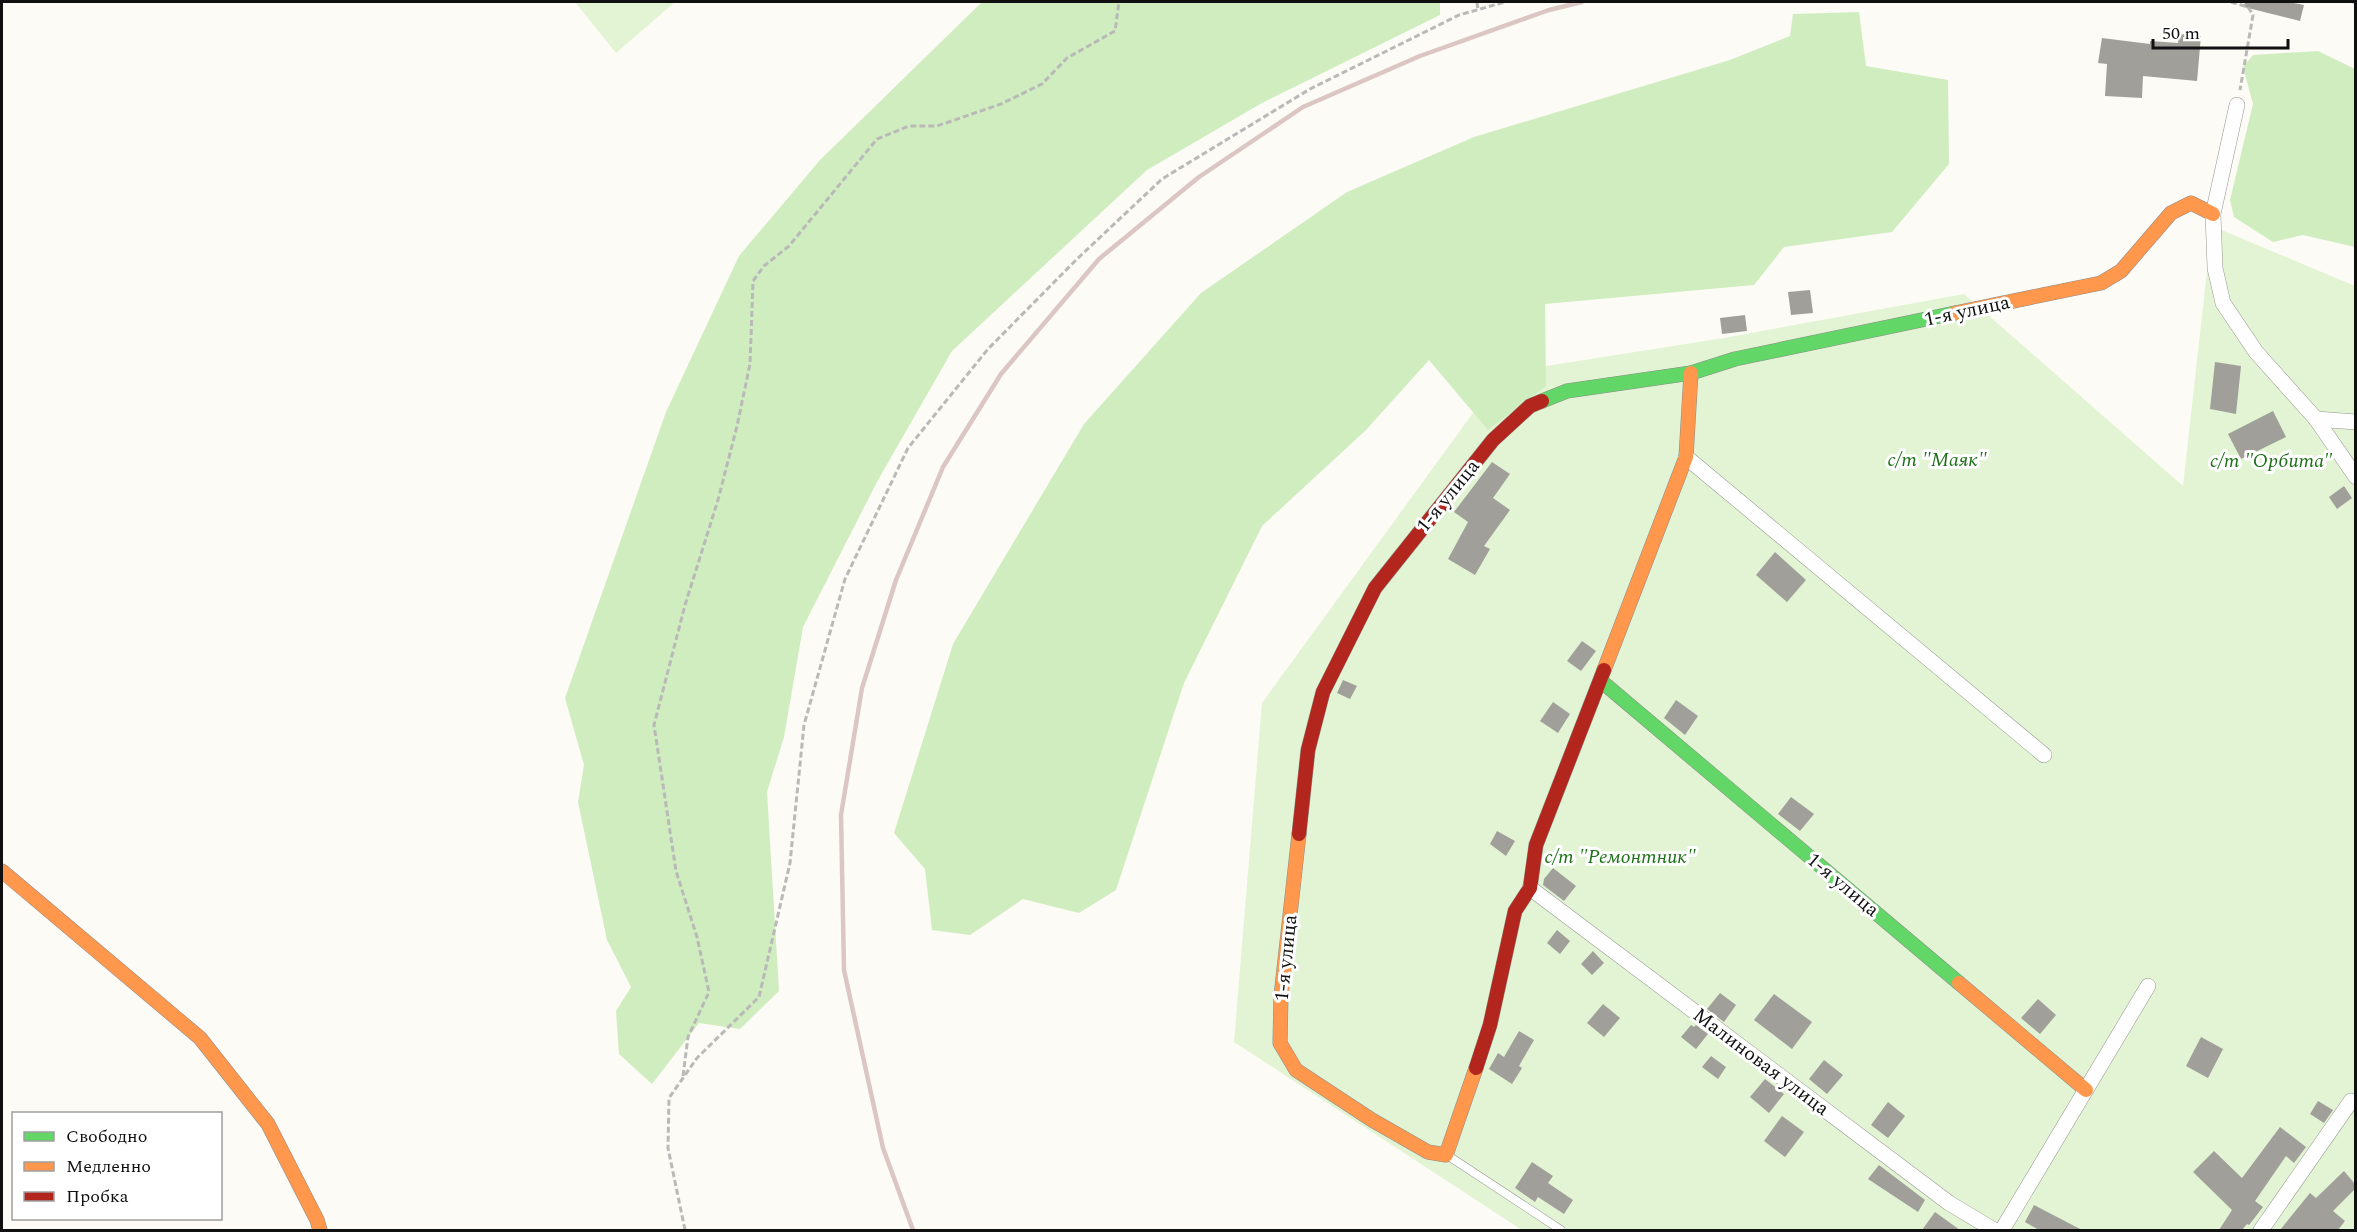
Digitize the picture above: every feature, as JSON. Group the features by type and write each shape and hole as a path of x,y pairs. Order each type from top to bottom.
{"street":[{"path":"2238,105 2212,214 2215,268 2223,303 2256,352 2316,419 2355,477"},
{"name":"1-я улица","path":"1446,1155 1428,1152 1372,1120 1296,1070 1280,1043 1281,996 1308,750 1323,692 1375,588 1493,440 1530,406 1568,391 1691,373 1735,359 2101,283 2121,271 2171,213 2190,203 2212,214"},
{"path":"1446,1155 1490,1025 1515,911 1530,888 1536,845 1686,457 1691,373"},
{"path":"2316,419 2355,422"},
{"path":"1686,457 2044,755"},
{"name":"1-я улица","path":"1601,681 2086,1089"},
{"path":"2,871 200,1038 268,1124 320,1230"},
{"name":"Малиновая улица","path":"1530,888 1949,1203 1994,1230"},
{"path":"2002,1230 2148,986"},
{"path":"2261,1230 2351,1101"}],"lane":[{"path":"1446,1155 1561,1230"}],"path":[{"path":"683,1078 688,1037 709,992 697,937 676,871 654,725 685,605 718,500 737,426 750,364 753,281 764,266 789,246 877,139 909,126 937,126 1001,104 1042,84 1068,58 1115,31 1119,2"},
{"path":"1477,2 1478,10"},
{"path":"685,1230 668,1148 669,1098 697,1058 759,997 790,863 804,725 845,579 908,448 988,349 1077,259 1162,179 1311,89 1459,15 1505,2"},
{"path":"2232,2 2248,7 2253,15 2238,105"}],"green space":[{"path":"575,2 675,2 616,53"},
{"path":"982,2 1440,2 1440,15 1262,103 1147,170 952,351 878,480 803,627 784,737 767,792 779,991 740,1029 699,1023 652,1084 619,1054 616,1011 631,987 607,940 578,802 584,765 565,698 666,412 739,256 820,160"},
{"path":"1859,12 1866,66 1948,80 1949,164 1892,232 1784,247 1754,285 1545,304 1546,386 1488,430 1429,360 1366,430 1262,526 1184,683 1116,890 1079,913 1023,899 970,935 932,930 925,869 894,833 953,644 1084,424 1201,293 1347,192 1474,137 1730,60 1790,36 1793,14"},
{"path":"2318,51 2355,69 2355,247 2303,235 2273,242 2234,217 2230,200 2253,104 2243,67 2253,55"},
{"name":"с/т \"Ремонтник\"","path":"2212,226 2355,286 2355,1230 1522,1230 1234,1042 1262,703 1502,373 1724,338 1964,294 2183,486"}],"building":[{"path":"2245,2 2289,2 2304,5 2300,21 2244,7"},
{"path":"2179,34 2201,36 2197,81 2143,76 2142,98 2105,96 2107,64 2098,63 2102,38 2150,44 2150,41 2178,43"},
{"path":"1810,290 1813,313 1791,315 1788,292"},
{"path":"1745,315 1747,331 1722,334 1720,318"},
{"path":"2215,362 2241,366 2236,414 2210,409"},
{"path":"2273,411 2286,437 2241,459 2228,434"},
{"path":"1492,462 1510,474 1493,498 1510,510 1484,546 1490,549 1475,575 1448,559 1468,522 1454,512"},
{"path":"2344,486 2352,498 2337,509 2329,497"},
{"path":"1775,552 1806,580 1787,602 1756,575"},
{"path":"1582,641 1596,651 1581,671 1567,661"},
{"path":"1343,680 1357,686 1350,699 1337,693"},
{"path":"1676,700 1698,716 1685,735 1664,718"},
{"path":"1553,702 1570,714 1558,733 1540,721"},
{"path":"1791,797 1814,814 1800,831 1778,814"},
{"path":"1497,831 1515,841 1506,856 1490,844"},
{"path":"1553,868 1576,886 1564,901 1543,885 1544,879"},
{"path":"1557,930 1570,941 1560,954 1547,943"},
{"path":"1593,951 1604,963 1592,975 1581,964"},
{"path":"1720,993 1736,1005 1724,1022 1707,1009"},
{"path":"1774,994 1812,1022 1792,1049 1754,1020"},
{"path":"2038,999 2056,1015 2040,1034 2021,1018"},
{"path":"1603,1004 1620,1018 1604,1037 1587,1023"},
{"path":"1691,1025 1694,1027 1696,1025 1708,1034 1696,1049 1681,1037"},
{"path":"1519,1031 1534,1040 1512,1084 1489,1069 1498,1053 1504,1057"},
{"path":"2201,1037 2223,1049 2208,1078 2186,1066"},
{"path":"1711,1056 1726,1067 1718,1079 1702,1067"},
{"path":"1824,1060 1843,1075 1827,1094 1809,1079"},
{"path":"1765,1079 1784,1094 1769,1113 1750,1097"},
{"path":"2318,1101 2333,1110 2324,1123 2310,1114"},
{"path":"1888,1102 1905,1116 1888,1138 1871,1125"},
{"path":"1782,1116 1804,1132 1785,1157 1764,1141"},
{"path":"2280,1127 2306,1147 2294,1163 2286,1156 2255,1201 2263,1207 2249,1225 2247,1224 2242,1230 2219,1230 2232,1210 2193,1172 2214,1151 2242,1178"},
{"path":"1532,1162 1553,1176 1548,1183 1573,1200 1564,1214 1538,1197 1535,1202 1515,1188"},
{"path":"1879,1165 1925,1200 1918,1212 1868,1179"},
{"path":"2344,1171 2355,1184 2355,1189 2333,1211 2345,1221 2338,1230 2280,1230 2310,1193 2316,1198"},
{"path":"2034,1205 2082,1230 2039,1230 2025,1222"},
{"path":"1935,1212 1960,1230 1922,1230"}],"railway":[{"path":"913,1230 883,1148 844,970 841,815 862,688 896,580 943,467 1001,374 1099,259 1199,177 1303,107 1420,56 1549,10 1582,2"}],"traffic: fast":[{"path":"1542,401 1567,391 1691,373 1735,359 1955,313"},
{"path":"1601,681 1959,983"}],"traffic: slow":[{"path":"1955,313 2101,283 2121,271 2171,213 2191,203 2213,214"},
{"path":"1604,670 1686,457 1691,373"},
{"path":"1299,834 1281,996 1280,1043 1296,1070 1372,1120 1428,1152 1446,1155 1476,1068"},
{"path":"2,871 200,1038 268,1124 320,1230"},
{"path":"1959,983 2086,1090"}],"traffic: jam":[{"path":"1299,834 1308,750 1323,692 1375,588 1493,440 1530,406 1542,401"},
{"path":"1476,1068 1490,1025 1515,911 1530,888 1536,845 1604,670"}],"park label":[{"name":"с/т \"Маяк\"","path":"1937,460"},
{"name":"с/т \"Орбита\"","path":"2271,461"}]}
